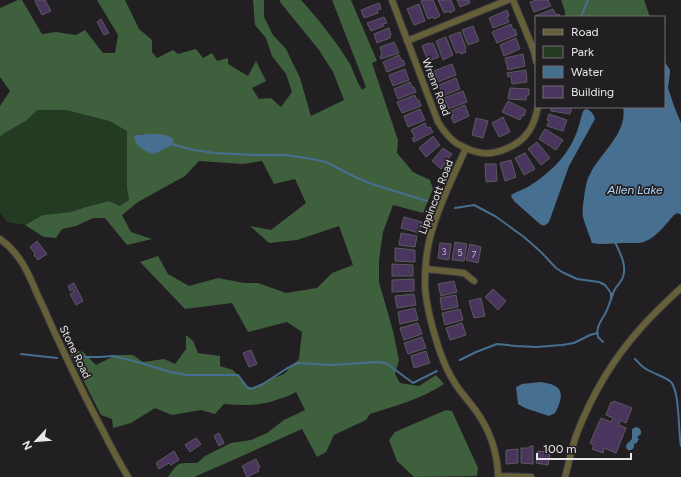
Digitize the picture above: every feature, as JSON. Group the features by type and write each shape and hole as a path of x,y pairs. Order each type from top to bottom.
{"street":[{"name":"Wrenn Road","path":"392,0 438,122 455,142 466,148 482,153 498,152 513,146 526,135 536,118 538,108"},
{"path":"407,41 508,0"},
{"path":"513,0 535,56"},
{"name":"Lippincott Road","path":"466,148 437,216 430,239 425,285 428,310 445,364 453,380 477,412 489,434 496,460 498,476"},
{"name":"Stone Road","path":"0,238 15,252 32,280 59,343 90,406 128,477"},
{"path":"426,269 464,273 474,281"},
{"path":"565,477 577,434 590,404 604,378 640,328 681,288"},
{"path":"498,476 531,477"}],"green space":[{"path":"18,0 22,0 42,34 56,32 76,35 85,30 103,53 115,53 118,35 97,0 125,0 139,29 152,40 152,52 157,58 173,50 178,54 196,49 203,58 212,53 217,61 228,58 228,64 248,76 256,61 266,81 252,88 259,99 271,98 281,107 292,92 286,74 272,56 266,38 255,25 253,0 264,0 264,17 273,35 286,49 300,78 311,116 344,100 333,72 319,50 280,2 280,0 301,0 339,47 350,64 362,90 366,87 332,0 351,0 377,61 372,63 398,140 397,153 413,172 430,180 433,189 423,213 393,205 383,232 379,260 379,282 393,331 399,360 395,374 400,383 419,386 436,375 444,384 417,398 370,414 366,420 334,435 326,452 317,457 302,429 194,477 168,477 174,468 182,463 197,463 205,456 231,443 251,440 267,433 284,420 305,410 296,392 275,401 260,404 224,404 215,414 201,410 172,415 155,408 131,423 113,428 112,419 101,415 70,354 74,350 83,352 96,365 116,355 133,355 143,362 164,359 175,364 186,349 186,335 193,341 198,353 220,356 220,366 233,370 251,390 268,380 284,374 299,359 302,332 287,322 248,332 232,303 185,309 140,262 158,256 168,274 189,286 218,278 244,283 258,283 286,293 317,288 332,273 353,265 339,226 297,240 269,243 250,226 271,230 306,203 295,179 274,184 262,161 243,164 199,161 185,176 138,202 122,215 131,232 152,239 127,245 105,218 93,218 76,226 62,229 56,238 44,237 25,225 43,215 71,212 109,201 120,206 129,200 127,189 127,131 109,121 66,110 37,110 26,121 0,137 0,106 10,91 0,77 0,8","holes":["156,134 174,143 170,146 137,135"]},
{"path":"561,0 644,0 650,16 565,16 565,11"},
{"path":"37,110 66,110 109,121 127,131 127,189 129,200 120,206 109,201 71,212 43,215 25,225 7,222 0,213 0,137 26,121"},
{"path":"446,410 452,411 478,468 477,476 414,477 397,461 389,440 395,432"}],"water":[{"name":"Allen Lake","path":"665,62 670,70 668,88 681,123 681,215 678,213 674,215 659,232 644,242 604,244 592,243 583,217 585,189 594,166 617,134 623,116 623,108 665,108"},
{"path":"586,109 592,113 595,119 569,166 549,222 545,225 541,225 515,202 511,195 537,181 560,160 573,141 578,130 583,111"},
{"path":"161,134 167,136 173,139 174,144 154,154 148,152 136,144 134,137 137,135"},
{"path":"540,382 550,384 560,390 560,402 555,413 549,416 525,408 518,404 516,387 522,384"},
{"path":"636,427 639,428 641,434 637,437 639,439 636,444 634,443 633,449 628,450 626,445 632,439 632,429"}],"building":[{"path":"45,0 51,11 42,15 35,1"},
{"path":"433,0 440,16 434,19 433,17 428,19 421,1"},
{"path":"438,0 451,0 455,10 450,13 449,11 444,13"},
{"path":"457,0 469,0 470,3 460,7"},
{"path":"536,0 548,0 551,6 534,12 530,2"},
{"path":"379,3 381,9 377,10 378,13 364,18 361,10"},
{"path":"419,4 425,21 414,25 407,9"},
{"path":"553,9 556,15 559,14 560,16 535,16"},
{"path":"507,10 509,22 493,28 489,18"},
{"path":"384,17 387,23 383,24 384,26 371,31 367,23"},
{"path":"101,19 109,33 104,35 97,22"},
{"path":"511,24 517,35 497,43 492,32"},
{"path":"473,26 479,41 468,45 462,30"},
{"path":"389,28 391,35 390,38 377,43 374,34"},
{"path":"460,32 466,48 466,52 461,54 460,52 456,53 449,36"},
{"path":"446,37 453,55 443,60 436,41"},
{"path":"516,38 520,49 504,56 500,45"},
{"path":"394,42 399,53 381,59 380,56 382,55 380,47"},
{"path":"428,43 433,43 439,57 428,61 422,46"},
{"path":"523,54 525,66 508,70 505,58"},
{"path":"399,55 405,65 387,72 383,62"},
{"path":"452,64 456,75 438,82 434,71"},
{"path":"405,69 409,80 393,86 389,75"},
{"path":"526,70 527,82 512,84 511,76 508,77 507,73"},
{"path":"456,78 460,89 443,96 439,85"},
{"path":"410,82 416,92 398,99 394,89"},
{"path":"510,88 529,89 529,95 527,95 526,100 508,99"},
{"path":"463,91 467,102 449,109 444,98"},
{"path":"415,95 421,106 402,113 397,102"},
{"path":"508,101 526,110 524,116 522,115 520,120 502,112"},
{"path":"465,105 469,116 454,123 451,117 453,116 451,111"},
{"path":"551,108 572,108 570,114 551,111"},
{"path":"420,109 425,120 408,127 404,116"},
{"path":"549,114 567,120 563,131 547,126"},
{"path":"503,117 510,132 499,137 492,123"},
{"path":"476,118 488,121 483,138 472,135"},
{"path":"425,123 427,128 430,127 433,132 414,142 412,138 415,137 411,130"},
{"path":"545,129 563,140 556,150 539,139"},
{"path":"433,136 440,145 426,157 419,148"},
{"path":"537,142 550,158 541,165 528,149"},
{"path":"443,148 452,154 441,169 432,161"},
{"path":"525,153 535,169 524,175 515,158"},
{"path":"511,160 516,177 505,181 500,163"},
{"path":"485,164 496,164 497,181 486,182"},
{"path":"404,217 422,222 419,233 401,228"},
{"path":"401,233 417,236 415,247 399,245"},
{"path":"37,241 47,254 38,260 30,247"},
{"path":"455,242 467,244 464,261 452,260"},
{"path":"440,243 451,244 449,260 438,258"},
{"path":"470,244 481,247 478,263 466,260"},
{"path":"395,248 415,250 415,262 395,261"},
{"path":"392,264 413,265 413,276 392,276"},
{"path":"414,279 414,291 392,292 392,280"},
{"path":"454,281 457,292 441,296 438,284"},
{"path":"74,283 83,301 76,305 70,294 74,291 73,289 70,291 68,286"},
{"path":"493,289 506,301 498,310 485,297"},
{"path":"414,294 416,305 397,308 395,296"},
{"path":"456,295 458,307 442,310 440,298"},
{"path":"481,298 485,316 474,318 469,301"},
{"path":"415,308 418,320 400,324 398,312"},
{"path":"460,309 463,320 445,325 442,313"},
{"path":"418,323 422,334 404,340 400,328"},
{"path":"462,323 466,335 450,340 446,328"},
{"path":"422,337 426,348 408,354 404,343"},
{"path":"251,350 257,364 249,367 243,353"},
{"path":"426,351 430,363 414,368 411,356"},
{"path":"614,401 632,408 626,423 620,420 619,425 626,428 616,453 604,448 603,453 592,449 594,445 590,443 601,418 611,422 613,418 606,415 611,402 613,403"},
{"path":"219,433 224,443 219,446 214,436"},
{"path":"196,438 201,444 190,452 185,445"},
{"path":"530,446 533,446 533,464 521,463 521,448 529,448"},
{"path":"518,449 518,463 506,464 506,450"},
{"path":"546,449 551,450 548,465 536,463 538,451 546,452"},
{"path":"174,451 179,460 171,465 169,463 159,469 156,463"},
{"path":"256,459 260,467 258,468 259,471 247,477 242,466"}],"waterway":[{"path":"581,16 588,0"},
{"path":"171,144 194,150 215,153 285,155 326,162 357,178 375,185 427,201"},
{"path":"455,208 474,205 495,216 524,237 556,268 577,279 599,282 605,285 611,293 611,298"},
{"path":"603,342 598,337 598,327 624,273 622,259 615,242"},
{"path":"460,360 497,344 536,347 562,345 574,343 597,333"},
{"path":"21,354 57,358"},
{"path":"74,357 113,356 170,372 187,375 238,375 247,387 251,389 263,384 297,363 332,365 376,362 386,363 413,383 437,371"},
{"path":"635,359 649,371 671,382 674,387 681,446"}]}
